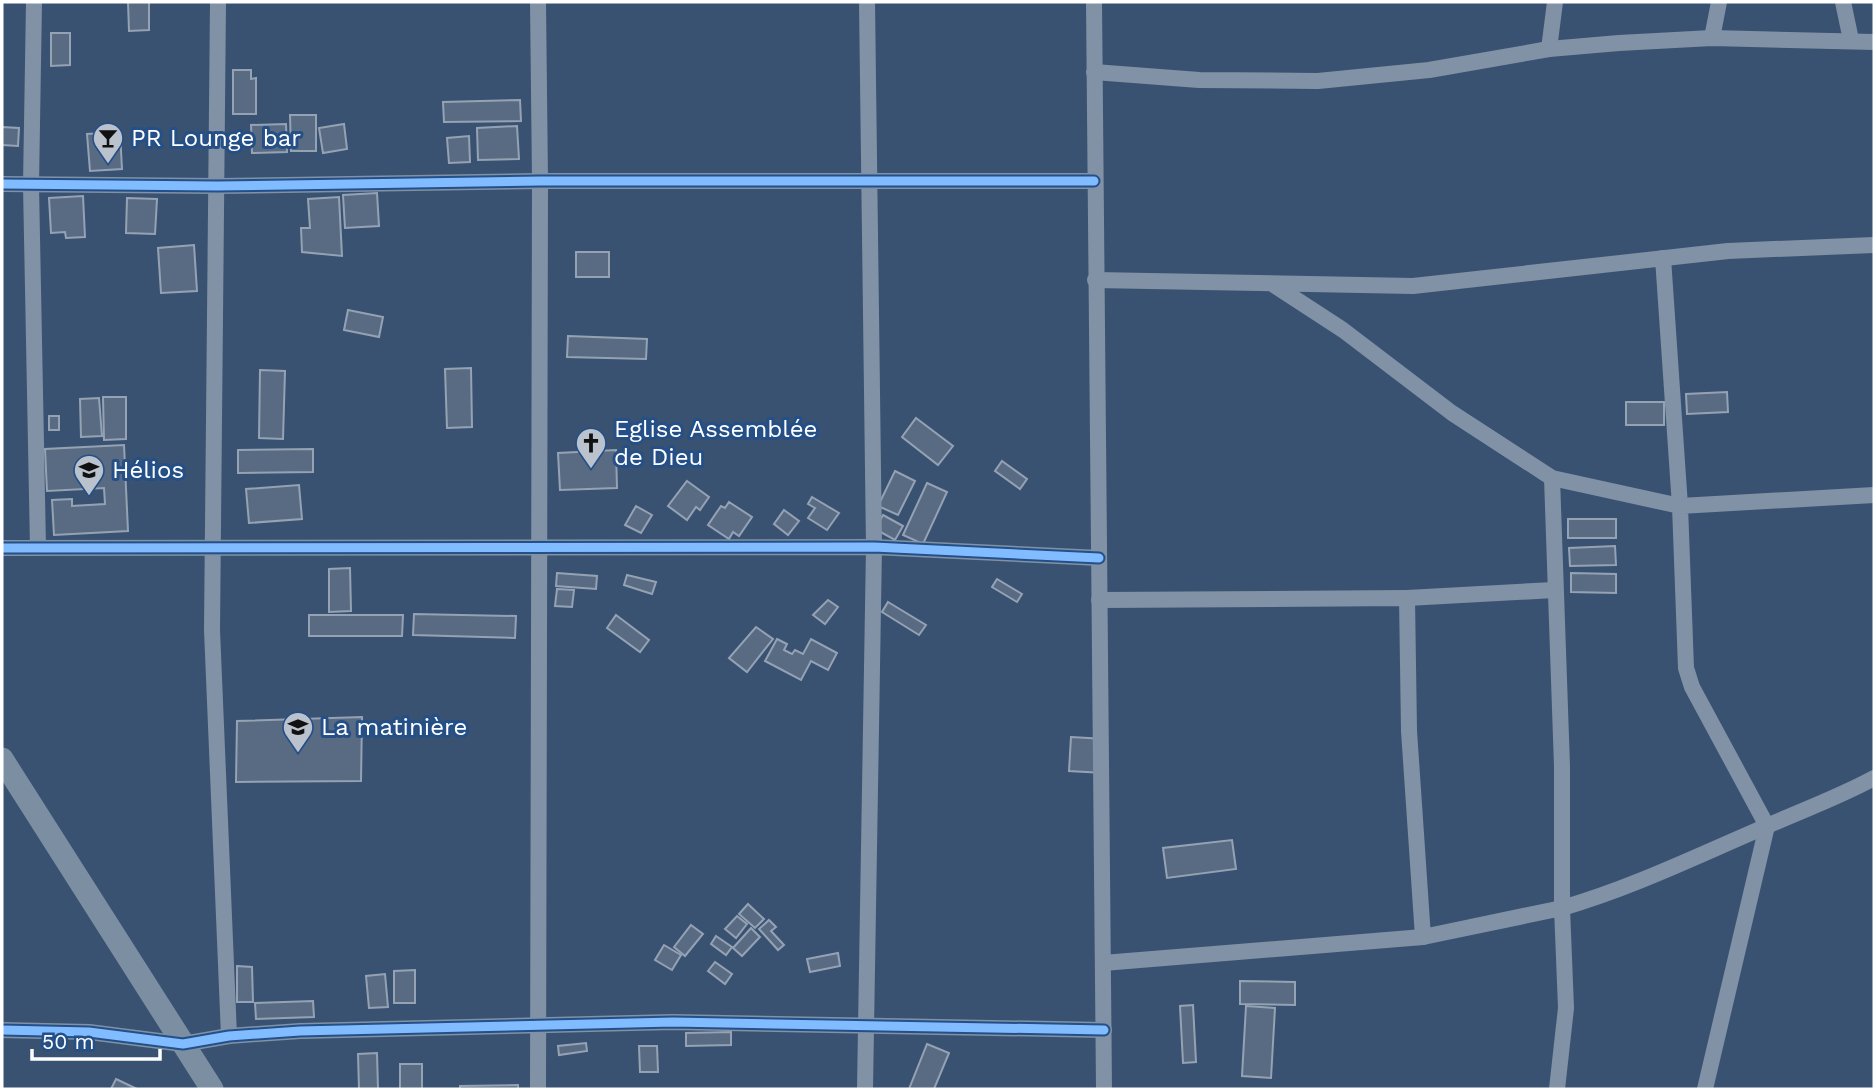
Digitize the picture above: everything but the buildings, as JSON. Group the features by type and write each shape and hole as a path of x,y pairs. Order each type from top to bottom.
{"main road":[{"path":"2,759 212,1089"}],"street":[{"path":"34,2 31,185 38,548"},
{"path":"218,2 212,630 229,1036"},
{"path":"538,2 538,1089"},
{"path":"865,1089 874,547 867,2"},
{"path":"1094,2 1104,1089"},
{"path":"1549,49 1555,2"},
{"path":"1712,38 1719,2"},
{"path":"1843,2 1851,40"},
{"path":"1094,72 1199,80 1359,79 1549,49 1712,38 1874,42"},
{"path":"2,184 217,186 540,181 1094,181"},
{"path":"1095,280 1413,286 1728,251 1874,245"},
{"path":"1663,258 1680,506 1686,668 1692,687 1768,826 1705,1089"},
{"path":"1274,285 1343,330 1452,413 1552,478 1680,506 1874,495"},
{"path":"1552,478 1562,766 1562,908 1566,1008 1557,1089"},
{"path":"2,548 874,547 1099,558"},
{"path":"1099,600 1407,598 1554,590"},
{"path":"1407,598 1409,731 1423,937"},
{"path":"1103,963 1423,937 1562,908 1681,866 1768,826 1830,802 1874,778"},
{"path":"2,1030 89,1032 183,1044 229,1036 673,1022 1104,1030"}],"cycle path":[{"path":"2,184 217,186 540,181 1094,181"},
{"path":"2,548 874,547 1099,558"},
{"path":"2,1030 89,1032 183,1044 229,1036 300,1031 673,1022 1104,1030"}],"place":[{"name":"PR Lounge bar","path":"108,165"},
{"name":"Eglise Assemblée de Dieu","path":"591,470"},
{"name":"Hélios","path":"89,497"},
{"name":"La matinière","path":"298,754"}]}
